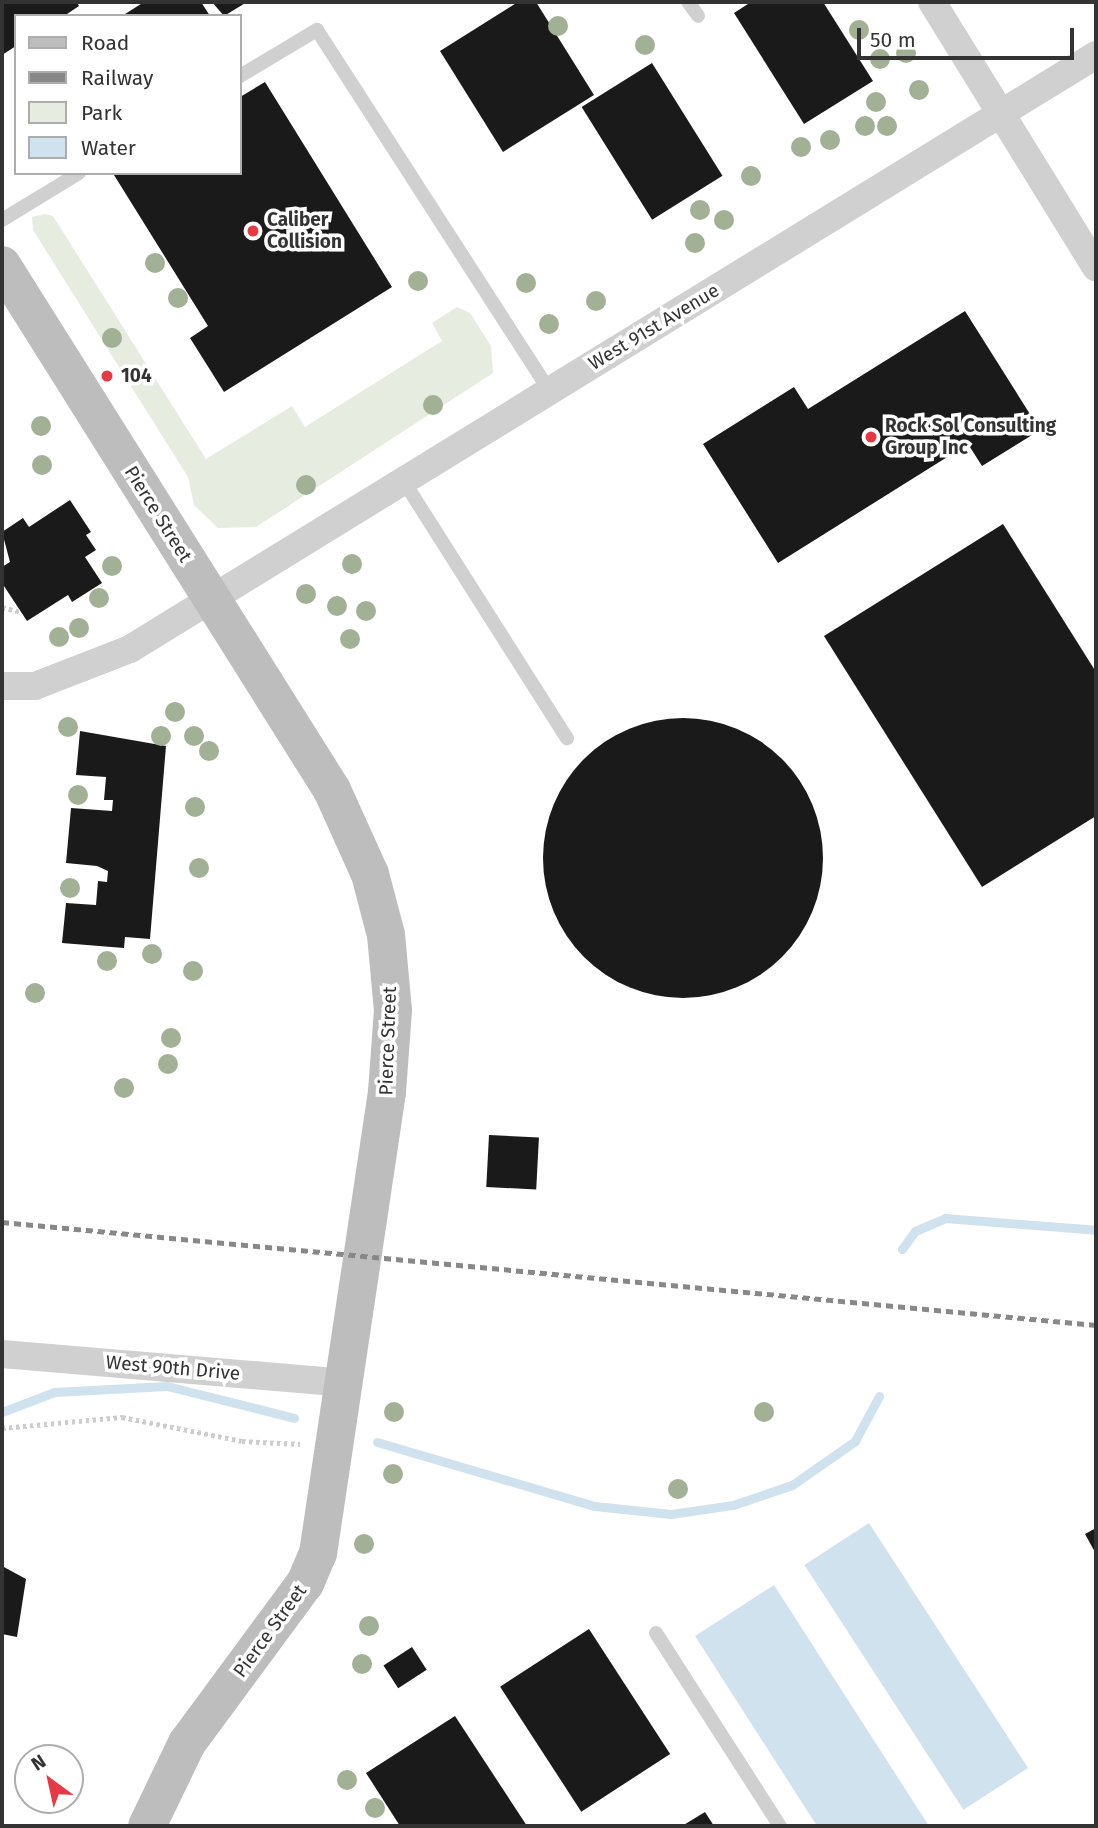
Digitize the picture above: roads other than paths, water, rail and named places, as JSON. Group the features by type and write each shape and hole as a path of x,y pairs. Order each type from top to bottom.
{"street":[{"path":"932,2 1096,268"},
{"name":"West 91st Avenue","path":"2,686 35,686 130,649 402,480 1003,115 1096,55"},
{"name":"Pierce Street","path":"2,265 332,789 370,874 386,935 393,1010 387,1092 314,1563 187,1743 148,1826"},
{"name":"West 90th Drive","path":"2,1354 344,1382"}],"lane":[{"path":"688,2 698,16"},
{"path":"242,75 317,30 550,391"},
{"path":"2,220 76,175"},
{"path":"402,480 567,738"},
{"path":"656,1633 780,1826"}],"water":[{"path":"869,1523 1028,1768 963,1810 804,1565"},
{"path":"774,1585 929,1826 817,1826 695,1636"}],"waterway":[{"path":"902,1249 915,1231 945,1218 1096,1230"},
{"path":"2,1412 54,1392 167,1386 294,1418"},
{"path":"377,1442 595,1506 671,1514 733,1505 792,1485 855,1441 879,1396"}],"railway":[{"path":"2,1222 1096,1325"}],"place":[{"name":"Caliber Collision","path":"253,231"},
{"name":"104","path":"107,376"},
{"name":"Rock Sol Consulting Group Inc","path":"871,437"}]}
